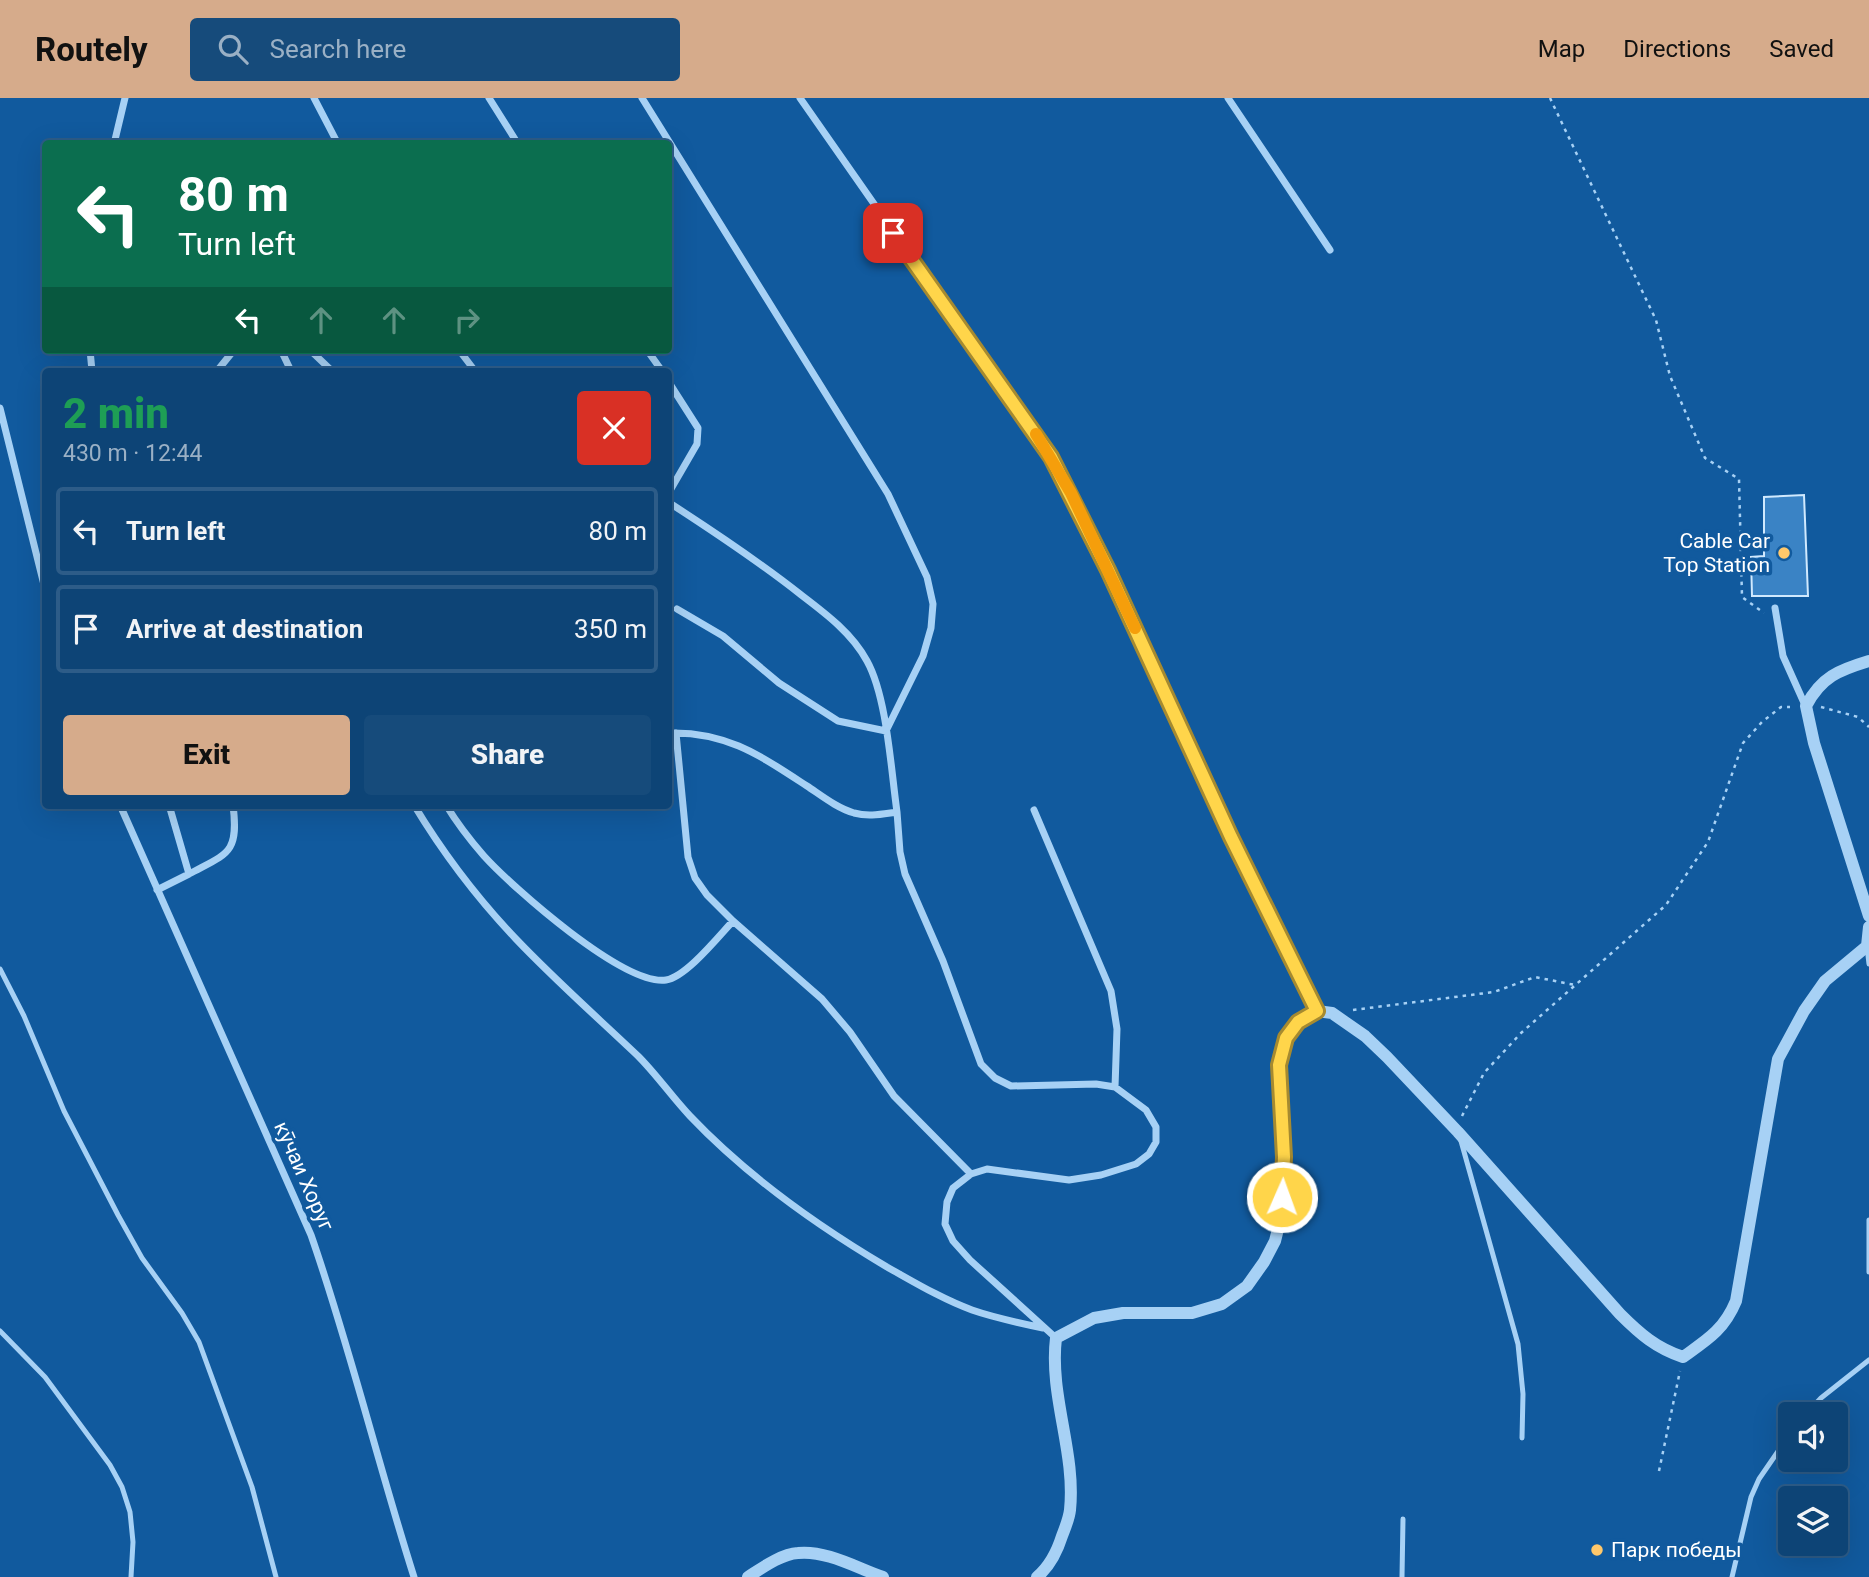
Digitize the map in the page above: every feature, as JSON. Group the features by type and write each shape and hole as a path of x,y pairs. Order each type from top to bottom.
{"street":[{"path":"115,140 125,98"},
{"path":"314,98 336,140"},
{"path":"489,98 515,140"},
{"path":"642,98 668,140"},
{"path":"800,98 1051,457 1108,570 1225,826 1317,1011"},
{"path":"1228,98 1330,250"},
{"path":"672,146 888,494 927,577 933,604 931,628 923,656 886,731"},
{"path":"219,368 230,354"},
{"path":"314,354 329,368"},
{"path":"672,387 698,428 697,444 672,487"},
{"path":"0,408 42,577"},
{"path":"672,505 779,578 827,615 855,641 868,662 878,687 886,731 905,874 943,961 981,1064 995,1078 1011,1086 1096,1084 1115,1087 1146,1110 1156,1126 1156,1142 1149,1154 1136,1164 1101,1175 1069,1180 987,1169 971,1174 953,1188 947,1202 945,1224 953,1241 970,1260 1056,1338"},
{"path":"1775,608 1783,656 1806,706 1814,743 1869,916"},
{"path":"677,609 723,636 779,683 838,721 886,731"},
{"path":"1806,706 1812,694 1827,679 1842,669 1869,661"},
{"path":"897,812 871,816 853,812 831,803 770,762 741,747 713,736 673,733 688,857 695,878 733,922 821,999 850,1032 894,1096 971,1174"},
{"name":"кӯчаи Хоруг","path":"122,809 311,1235 328,1284 376,1456 414,1577"},
{"path":"170,809 189,874"},
{"path":"157,890 227,853 233,843 236,828 234,809"},
{"path":"416,809 435,839 477,895 517,940 642,1061 690,1116 758,1178 805,1215 925,1289 970,1310 1044,1328"},
{"path":"449,809 485,857 550,916 596,950 649,979 677,977 733,922"},
{"path":"1034,810 1111,991 1117,1029 1115,1087"},
{"path":"1056,1338 1094,1318 1123,1313 1192,1313 1222,1304 1247,1286 1275,1241 1281,1217 1284,1157 1279,1065 1286,1038 1298,1022 1317,1011 1332,1013 1365,1036 1458,1132 1619,1314 1647,1341 1683,1357 1714,1335 1729,1318 1736,1301 1778,1059 1804,1011 1825,981 1868,947 1869,927"},
{"path":"1037,1577 1045,1570 1058,1549 1070,1512 1070,1466 1055,1378 1056,1338"},
{"path":"748,1577 796,1553 824,1556 883,1577"}],"lane":[{"path":"1868,947 1869,964"},
{"path":"0,969 24,1016 64,1111 118,1215 142,1258 199,1342 252,1487 276,1577"},
{"path":"1458,1132 1518,1344 1523,1394 1522,1438"},
{"path":"1869,1220 1869,1272"},
{"path":"0,1331 45,1377 110,1465 122,1487 133,1542 131,1577"},
{"path":"1817,1402 1869,1360"},
{"path":"1732,1577 1751,1497 1759,1479 1778,1451"},
{"path":"1402,1577 1403,1520"}],"path":[{"path":"1550,98 1657,320 1670,376 1705,458 1739,479 1742,597 1778,623"},
{"path":"1458,1132 1464,1109 1484,1073 1521,1033 1666,905 1708,842 1743,743 1762,722 1782,707 1806,706 1827,708 1858,717 1869,727"},
{"path":"1332,1013 1494,992 1535,977 1575,985"},
{"path":"1659,1471 1683,1357"}],"building":[{"path":"1804,495 1808,596 1752,596 1751,557 1764,556 1764,497"}],"slow traffic":[{"path":"1036,434 1071,493 1135,628"}],"place":[{"name":"Cable Car Top Station","path":"1784,553"},
{"name":"Парк победы","path":"1597,1550"}],"route":[{"path":"893,233 1031,426 1071,493 1231,837 1317,1011 1298,1022 1286,1038 1279,1065 1284,1157 1282,1197"}]}
